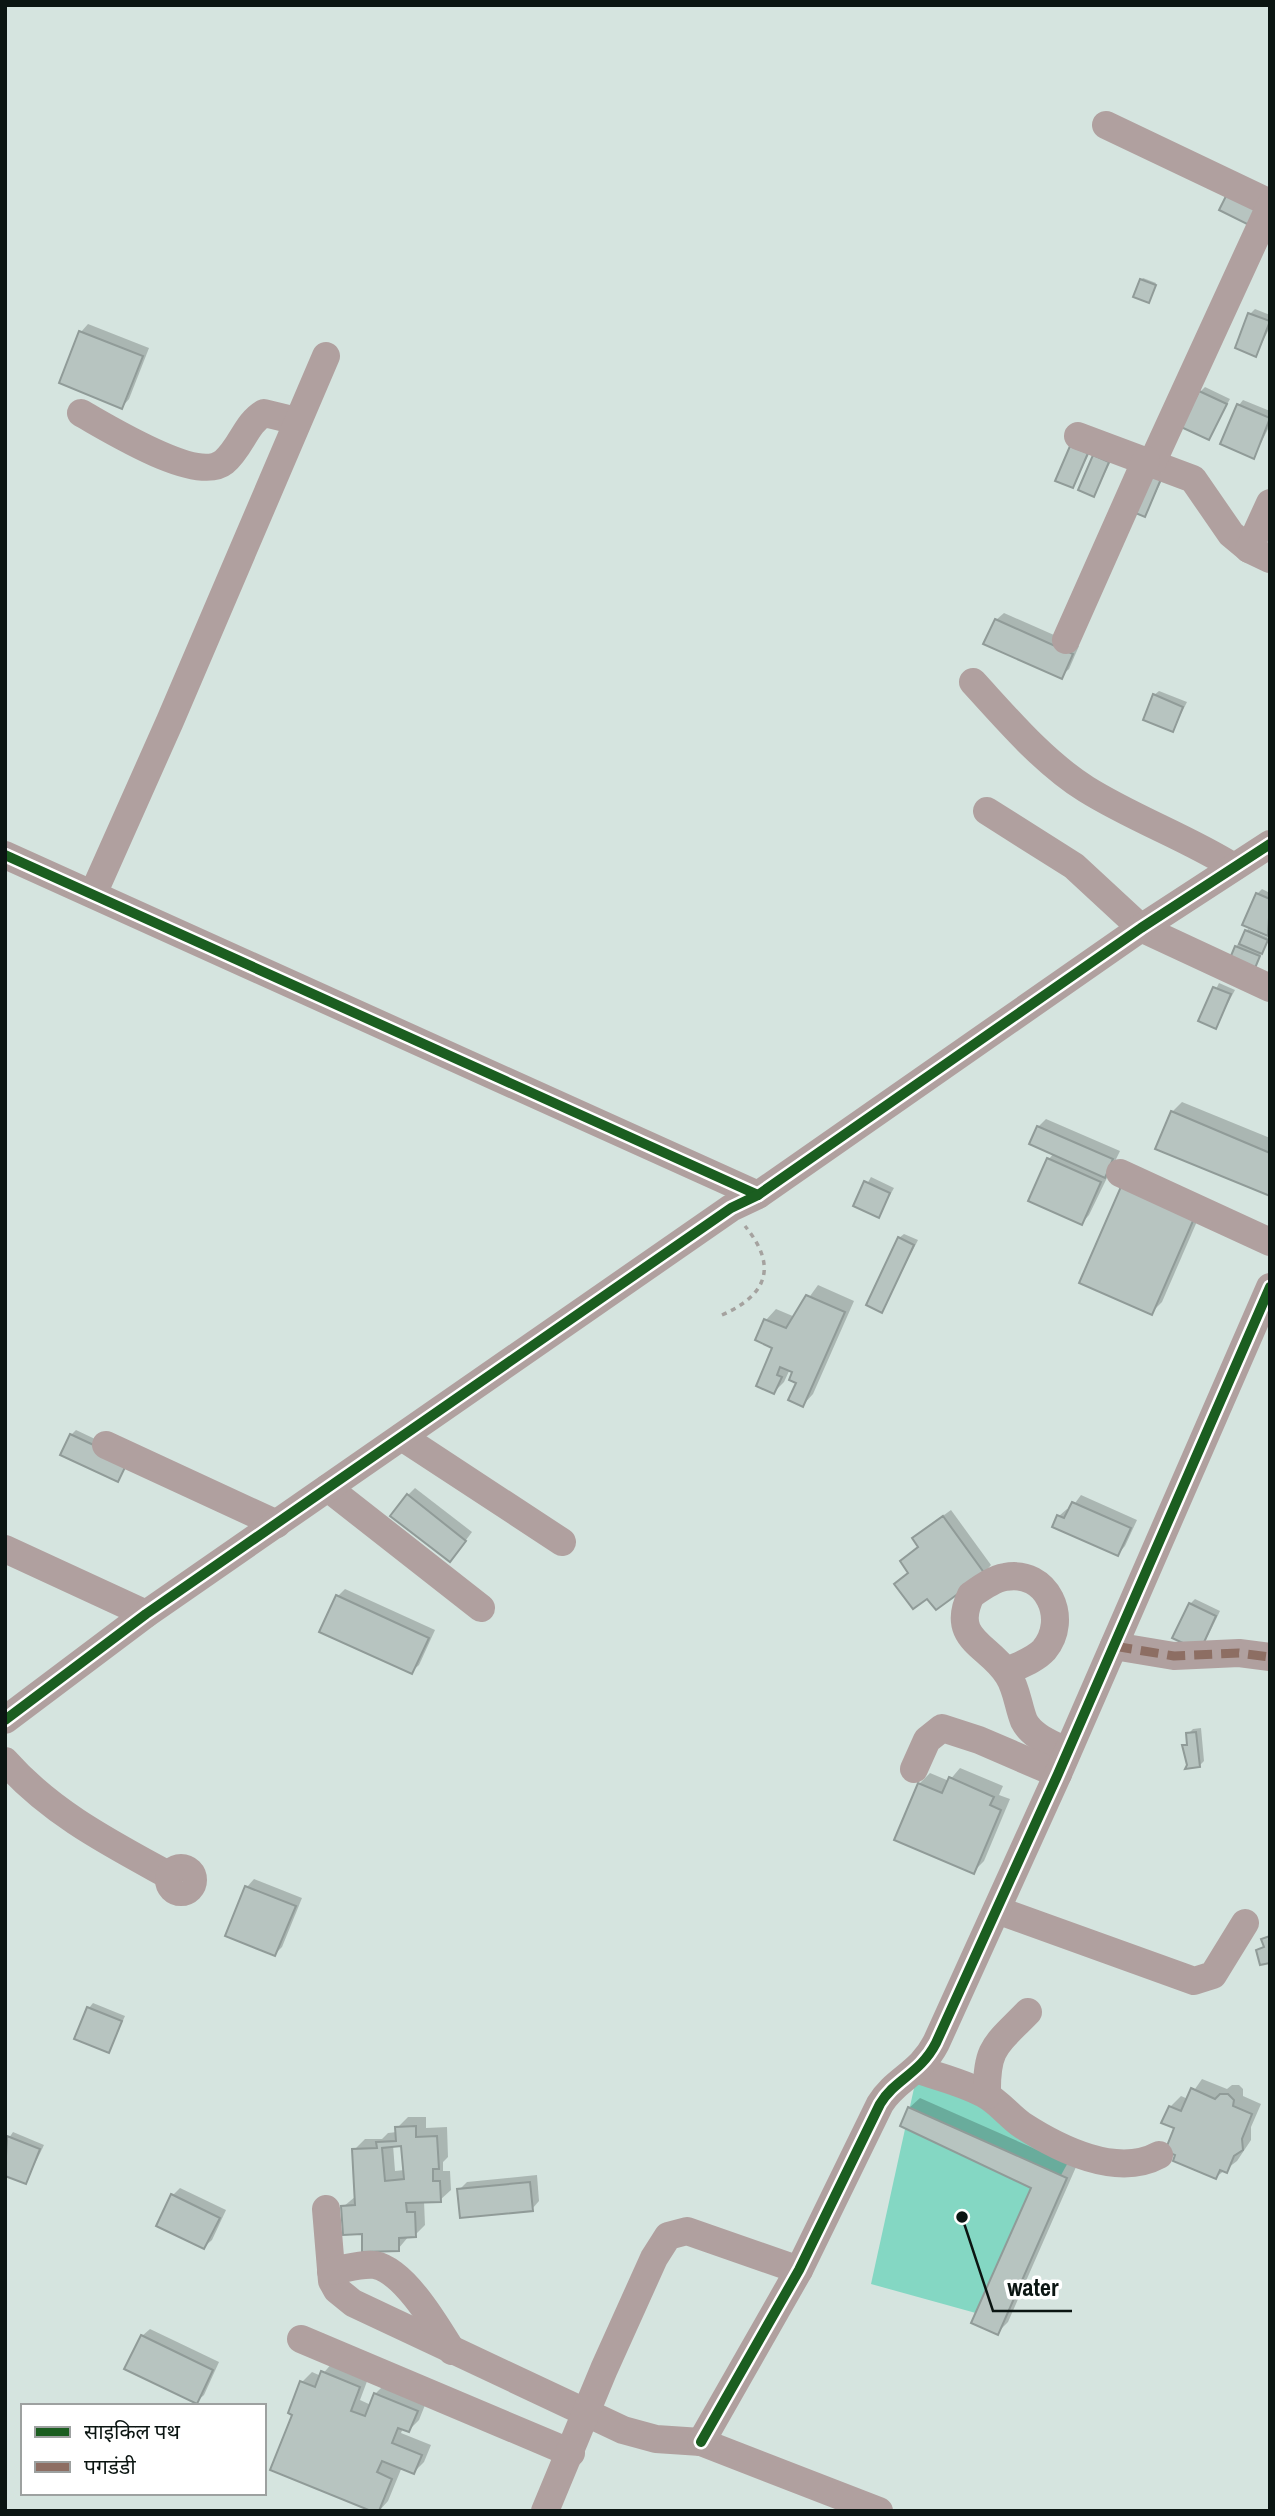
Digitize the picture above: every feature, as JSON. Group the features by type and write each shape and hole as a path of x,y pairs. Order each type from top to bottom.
{"street":[{"path":"1066,640 1270,204 1106,125"},
{"path":"93,894 326,356"},
{"path":"81,413 177,461 207,468 221,464 237,449 255,418 264,413 297,421"},
{"path":"1079,436 1194,479 1231,534 1259,554 1270,503"},
{"path":"973,682 1022,736 1084,788 1161,831 1201,846 1234,867"},
{"path":"987,811 1074,866 1141,928 1270,988"},
{"path":"5,1720 146,1614 731,1208 758,1195 1141,928 1270,844"},
{"path":"5,855 758,1195"},
{"path":"1120,1173 1270,1242"},
{"path":"701,2442 799,2270 880,2104 889,2092 918,2070 936,2043 1063,1763 1270,1287"},
{"path":"402,1437 562,1542"},
{"path":"106,1445 277,1524"},
{"path":"328,1488 481,1608"},
{"path":"5,1549 146,1614"},
{"path":"1114,1646 1174,1656 1239,1653 1270,1657"},
{"path":"1006,1672 1025,1723 1063,1763"},
{"path":"914,1769 928,1740 942,1728 1063,1763"},
{"path":"5,1761 47,1802 113,1846 170,1876"},
{"path":"997,1910 1194,1981 1213,1975 1245,1923"},
{"path":"987,2095 986,2067 992,2050 1028,2012"},
{"path":"918,2070 987,2095 1020,2123 1043,2137 1103,2162 1137,2164 1158,2155"},
{"path":"326,2209 331,2271 334,2285 343,2297 587,2414 641,2436 701,2442 879,2511"},
{"path":"545,2511 653,2258 668,2236 687,2231 799,2270"},
{"path":"331,2271 368,2265 386,2270 427,2310 452,2351"},
{"path":"301,2339 571,2453"}],"path":[{"path":"722,1315 758,1289 767,1266 765,1256 754,1236 731,1208"}],"shaded area":[{"path":"918,2070 1075,2150 983,2315 871,2284"}],"building":[{"path":"1227,194 1257,209 1249,225 1219,210"},
{"path":"1140,279 1156,285 1149,303 1133,297"},
{"path":"1248,313 1270,321 1256,357 1235,348"},
{"path":"79,331 143,356 122,409 59,383"},
{"path":"1199,391 1227,404 1209,440 1181,427"},
{"path":"1237,404 1270,418 1254,459 1220,444"},
{"path":"1070,446 1088,453 1073,488 1055,481"},
{"path":"1093,455 1109,462 1094,497 1078,490"},
{"path":"1150,474 1161,479 1145,517 1133,512"},
{"path":"995,619 1073,654 1062,679 983,644"},
{"path":"1153,694 1183,707 1173,732 1143,720"},
{"path":"1256,893 1270,899 1268,936 1242,925"},
{"path":"1245,930 1268,940 1262,954 1239,944"},
{"path":"1235,946 1260,956 1253,973 1228,963"},
{"path":"1213,987 1231,994 1216,1029 1198,1021"},
{"path":"1171,1111 1270,1153 1270,1196 1155,1149"},
{"path":"1037,1126 1113,1159 1105,1178 1029,1144"},
{"path":"1047,1158 1101,1182 1082,1225 1028,1201"},
{"path":"864,1181 890,1193 879,1218 853,1206"},
{"path":"1123,1182 1196,1214 1152,1315 1079,1283"},
{"path":"898,1237 914,1245 882,1313 866,1305"},
{"path":"806,1295 845,1312 803,1407 788,1400 796,1383 789,1380 792,1372 780,1367 777,1375 782,1377 774,1394 756,1386 772,1348 755,1340 764,1319 786,1328"},
{"path":"70,1434 128,1461 118,1482 60,1455"},
{"path":"407,1494 466,1541 450,1562 390,1516"},
{"path":"1072,1502 1131,1528 1118,1556 1052,1527 1057,1515 1064,1518"},
{"path":"943,1516 985,1574 936,1610 927,1599 913,1609 894,1584 908,1573 900,1561 918,1547 912,1538"},
{"path":"336,1595 429,1638 412,1674 319,1632"},
{"path":"1189,1603 1216,1616 1200,1651 1172,1638"},
{"path":"1196,1732 1200,1767 1185,1769 1187,1765 1182,1745 1187,1745 1186,1733"},
{"path":"949,1777 994,1797 990,1805 1001,1810 974,1874 894,1840 918,1783 942,1793"},
{"path":"245,1886 296,1906 275,1956 225,1936"},
{"path":"1270,1936 1270,1963 1260,1965 1256,1950 1264,1947 1261,1939"},
{"path":"87,2007 122,2021 109,2053 74,2039"},
{"path":"1191,2088 1215,2099 1220,2094 1228,2094 1234,2100 1233,2106 1252,2114 1242,2139 1243,2150 1234,2156 1227,2173 1220,2170 1216,2179 1173,2161 1175,2155 1165,2151 1174,2128 1161,2123 1169,2106 1181,2111"},
{"path":"908,2107 1067,2178 998,2335 971,2323 1031,2188 900,2126"},
{"path":"416,2126 416,2137 437,2136 439,2169 433,2169 433,2181 440,2181 441,2202 406,2203 407,2212 415,2212 416,2237 399,2238 399,2251 362,2252 362,2234 343,2235 341,2206 355,2205 352,2149 377,2148 376,2142 396,2141 395,2127","holes":["401,2146 404,2179 385,2181 382,2148"]},
{"path":"7,2136 40,2149 26,2184 5,2176"},
{"path":"530,2182 533,2211 460,2218 457,2189"},
{"path":"171,2194 220,2218 204,2249 156,2226"},
{"path":"141,2335 213,2370 197,2404 124,2369"},
{"path":"321,2371 360,2387 351,2411 365,2416 374,2393 418,2411 409,2432 398,2428 392,2443 422,2455 414,2474 382,2461 377,2472 392,2479 379,2511 371,2511 270,2470 292,2415 288,2413 300,2381 315,2387"}],"marked path":[{"path":"1114,1646 1174,1656 1239,1653 1270,1657"}],"cycle path":[{"path":"5,1720 146,1614 731,1208 758,1195 1141,928 1270,844"},
{"path":"5,855 758,1195"},
{"path":"701,2442 799,2270 880,2104 893,2088 923,2062 936,2043 1058,1774 1270,1287"}],"place":[{"name":"water","path":"962,2217"}]}
